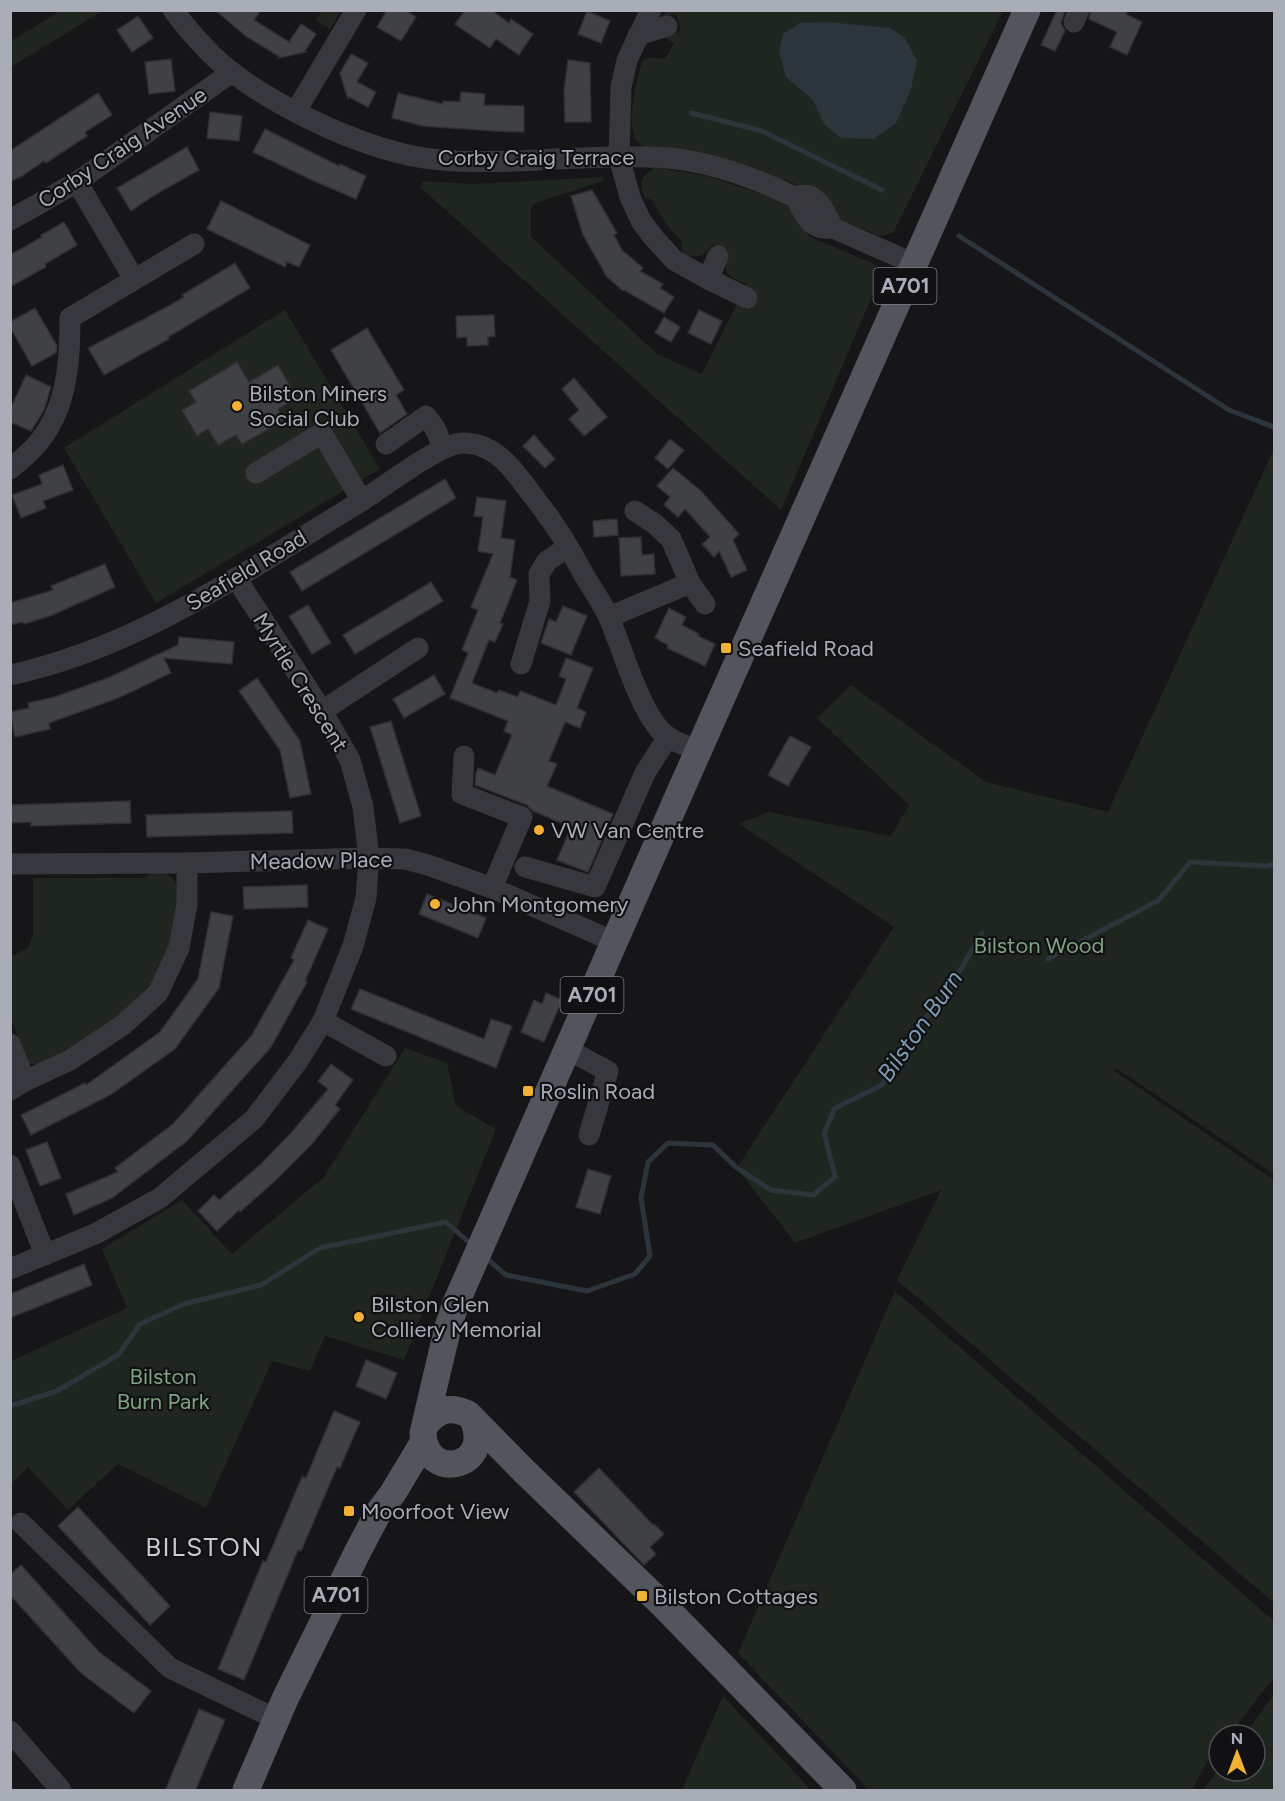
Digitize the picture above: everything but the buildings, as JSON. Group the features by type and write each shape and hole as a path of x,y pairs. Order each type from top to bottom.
{"main road":[{"name":"A701","path":"246,1791 276,1719 358,1551 425,1433 450,1319 1027,10"},
{"name":"A701","path":"442,1354 467,1416"},
{"path":"467,1416 478,1433 477,1446 470,1456 453,1465 434,1459 427,1452 425,1433 434,1414 446,1409 467,1416 664,1606 843,1791"},
{"path":"470,1456 524,1471"},
{"name":"A701","path":"393,1493 443,1463"}],"street":[{"name":"Corby Craig Terrace","path":"173,10 213,56 249,86 338,132 372,145 409,155 448,161 487,162 650,156 722,169 795,196 813,197 823,209 833,228 915,264"},
{"path":"296,111 356,10"},
{"path":"651,10 627,60 621,87 619,158 630,197 641,221 674,260 747,298"},
{"path":"638,35 667,26"},
{"path":"638,35 661,47"},
{"name":"Corby Craig Avenue","path":"10,220 77,182 232,72"},
{"path":"77,182 134,279"},
{"path":"10,469 37,445 50,428 59,408 66,382 70,318 194,244"},
{"path":"708,279 718,256"},
{"path":"386,444 426,416 435,428 443,448"},
{"path":"256,472 322,433 362,501"},
{"name":"Seafield Road","path":"10,675 38,669 87,653 148,626 236,578 362,501 443,448 459,443 474,444 489,449 510,465 558,530 609,617 641,696 658,727 668,737 699,751"},
{"path":"634,511 671,539 690,583 705,604"},
{"path":"521,664 540,601 539,574 547,561 568,547"},
{"name":"Myrtle Crescent","path":"10,1269 95,1234 160,1198 254,1119 298,1061 323,1021 353,946 366,898 369,858 363,807 350,760 322,711 236,578"},
{"path":"609,617 690,583"},
{"path":"322,711 418,648"},
{"path":"525,867 595,887 645,772 668,737"},
{"path":"465,756 462,794 522,817 492,888"},
{"name":"Meadow Place","path":"10,864 405,859 492,888 615,942"},
{"path":"10,1044 18,1085 70,1060 123,1025 158,993 179,948 187,904 187,863"},
{"path":"323,1021 386,1056"},
{"path":"568,1050 609,1071 589,1135"},
{"path":"10,1165 45,1255"},
{"path":"21,1523 170,1668 276,1719"},
{"path":"10,1731 62,1791"}],"green space":[{"path":"322,10 341,11 330,29 316,20"},
{"path":"60,11 102,11 11,67 11,41"},
{"path":"666,11 1003,11 893,233 880,236 838,219 820,191 812,186 801,186 727,160 643,146 637,142 633,133 632,112 643,60 653,57 665,59 674,44 664,36 681,31 676,14 661,17"},
{"path":"655,167 710,177 786,202 800,219 810,237 872,263 882,273 781,510 421,188 422,181 474,184 603,177 603,181 536,203 531,209 531,237 657,354 702,374 747,284 734,279 727,273 725,263 728,250 712,245 707,252 701,255 686,256 682,250 681,241 667,225 652,200 644,197 642,179"},
{"path":"285,310 380,469 156,603 64,448"},
{"name":"Bilston Wood","path":"1274,449 1274,1174 1116,1068 1113,1070 1274,1180 1274,1603 897,1280 941,1190 795,1243 737,1168 894,927 739,824 768,812 891,836 909,805 817,718 851,685 986,782 1108,812"},
{"path":"153,872 166,873 175,881 179,900 170,944 150,986 117,1021 38,1065 29,1064 11,1019 10,957 28,948 33,934 33,878 144,878"},
{"name":"Bilston Burn Park","path":"405,1048 447,1063 456,1106 496,1129 404,1360 325,1336 310,1371 272,1361 206,1508 118,1464 68,1510 28,1467 11,1484 11,1361 127,1308 102,1249 182,1200 232,1254 324,1177"},
{"path":"895,1291 1274,1621 1274,1678 1238,1723 1207,1723 1207,1762 1192,1790 869,1790 738,1653"},
{"path":"1274,1694 1274,1790 1203,1790 1208,1783 1267,1783 1267,1723 1253,1723"},
{"path":"723,1696 811,1790 682,1790"}],"shaded area":[{"path":"827,22 890,28 904,37 917,60 911,89 896,123 873,139 841,138 824,124 813,100 786,77 779,52 783,34 800,23"}],"waterway":[{"path":"691,113 762,131 882,190"},
{"path":"959,236 1229,410 1274,427"},
{"name":"Bilston Burn","path":"1048,959 1159,900 1190,862 1267,866 1274,864"},
{"name":"Bilston Burn","path":"484,1256 506,1275 587,1291 635,1274 650,1256 641,1198 648,1162 668,1143 713,1145 737,1168 771,1190 813,1195 835,1177 824,1133 835,1108 882,1085 901,1046 945,996 982,933"},
{"name":"Bilston Burn","path":"10,1406 57,1391 118,1355 140,1324 184,1304 261,1285 320,1248 446,1222 473,1246"}],"place":[{"name":"Bilston Miners Social Club","path":"237,406"},
{"name":"Seafield Road","path":"726,648"},
{"name":"VW Van Centre","path":"539,830"},
{"name":"John Montgomery","path":"435,904"},
{"name":"Roslin Road","path":"528,1091"},
{"name":"Bilston Glen Colliery Memorial","path":"359,1317"},
{"name":"Moorfoot View","path":"349,1511"},
{"name":"Bilston Cottages","path":"642,1596"}],"district":[{"name":"BILSTON","path":"204,1547"}]}
